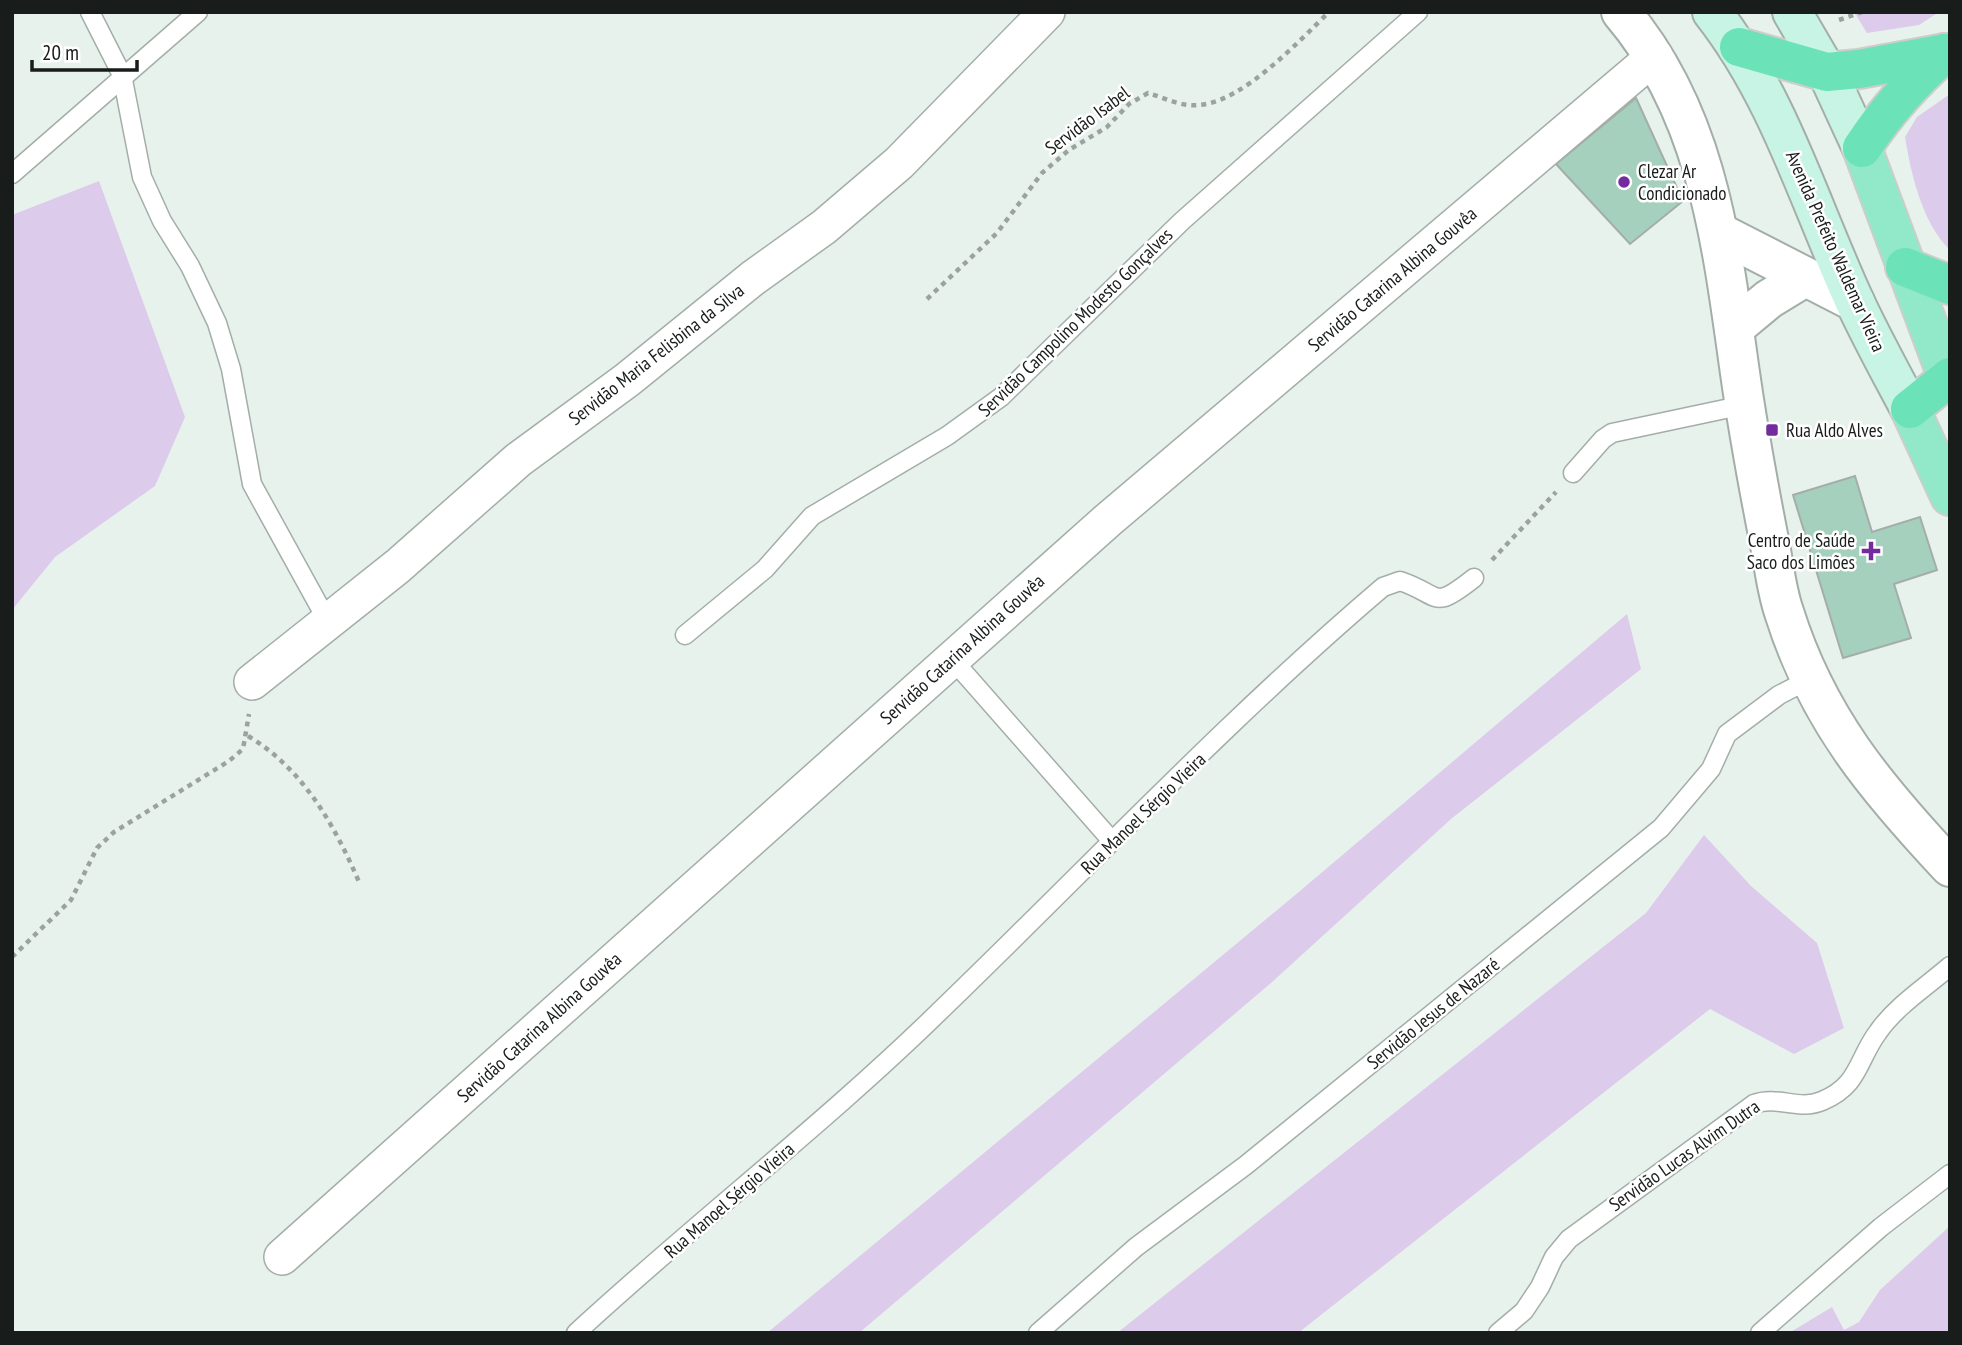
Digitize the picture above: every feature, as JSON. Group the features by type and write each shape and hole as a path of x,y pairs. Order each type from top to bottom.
{"highway":[{"path":"1740,47 1827,72 1859,69 1948,51"},
{"path":"1862,148 1881,117 1911,82 1948,51"},
{"path":"1905,267 1950,285"},
{"path":"1910,409 1949,380"}],"main road":[{"name":"Avenida Prefeito Waldemar Vieira","path":"1712,12 1740,47 1764,90 1855,302 1910,409 1950,496"},
{"path":"1792,12 1827,72 1862,148 1949,380"}],"street":[{"name":"Servidão Maria Felisbina da Silva","path":"252,682 448,524 518,460 833,219 898,163 1047,12"},
{"path":"1620,12 1654,56 1686,117 1704,170 1720,233 1744,405 1783,612 1810,679 1848,749 1898,811 1950,867"},
{"name":"Servidão Catarina Albina Gouvêa","path":"282,1257 1108,520 1654,56"},
{"path":"1720,233 1855,302"},
{"path":"1734,328 1769,299 1805,277"}],"lane":[{"path":"90,12 122,75 142,177 162,221 190,266 216,323 231,369 252,484 328,622"},
{"path":"12,174 122,75 198,12"},
{"name":"Servidão Campolino Modesto Gonçalves","path":"685,635 765,569 812,516 947,436 1001,397 1182,221 1418,12"},
{"path":"1573,473 1603,439 1612,433 1744,405"},
{"name":"Rua Manoel Sérgio Vieira","path":"576,1333 817,1125 924,1026 1112,841 1383,587 1400,581 1435,599 1445,599 1474,578"},
{"path":"952,659 1112,841"},
{"name":"Servidão Jesus de Nazaré","path":"1038,1333 1136,1247 1246,1165 1661,828 1711,769 1727,734 1779,695 1810,679"},
{"name":"Servidão Lucas Alvim Dutra","path":"1498,1333 1524,1311 1540,1287 1554,1257 1588,1222 1754,1104 1765,1099 1800,1105 1819,1102 1837,1093 1853,1080 1877,1033 1950,966"},
{"path":"1760,1333 1881,1227 1950,1174"}],"path":[{"name":"Servidão Isabel","path":"927,299 997,233 1042,173 1069,149 1107,127 1129,104 1147,93 1179,104 1200,106 1222,100 1240,90 1329,12"},
{"path":"1835,22 1862,12"},
{"path":"1474,578 1573,473"},
{"path":"12,957 71,900 97,848 114,832 229,761 243,748 248,736 252,682"},
{"path":"248,736 273,751 316,798 342,843 359,882"}],"shaded area":[{"path":"1854,12 1939,12 1919,25 1867,33"},
{"path":"1950,94 1950,250 1932,226 1919,197 1905,137 1917,117"},
{"path":"99,181 185,417 155,486 55,557 12,610 12,215"},
{"path":"1627,614 1641,669 1451,819 1271,983 859,1333 767,1333 1300,891"},
{"path":"1704,835 1751,886 1817,943 1844,1028 1794,1054 1710,1009 1298,1333 1117,1333 1646,913"},
{"path":"1950,1226 1950,1333 1789,1333 1832,1307 1844,1330 1859,1322 1880,1290"}],"building":[{"name":"Clezar Ar Condicionado","path":"1636,98 1683,201 1630,244 1556,164"},
{"name":"Centro de Saúde Saco dos Limões","path":"1855,476 1872,532 1920,517 1937,570 1894,584 1911,638 1843,658 1793,495"}],"place":[{"name":"Clezar Ar Condicionado","path":"1624,182"},
{"name":"Rua Aldo Alves","path":"1772,430"},
{"name":"Centro de Saúde Saco dos Limões","path":"1871,551"}]}
